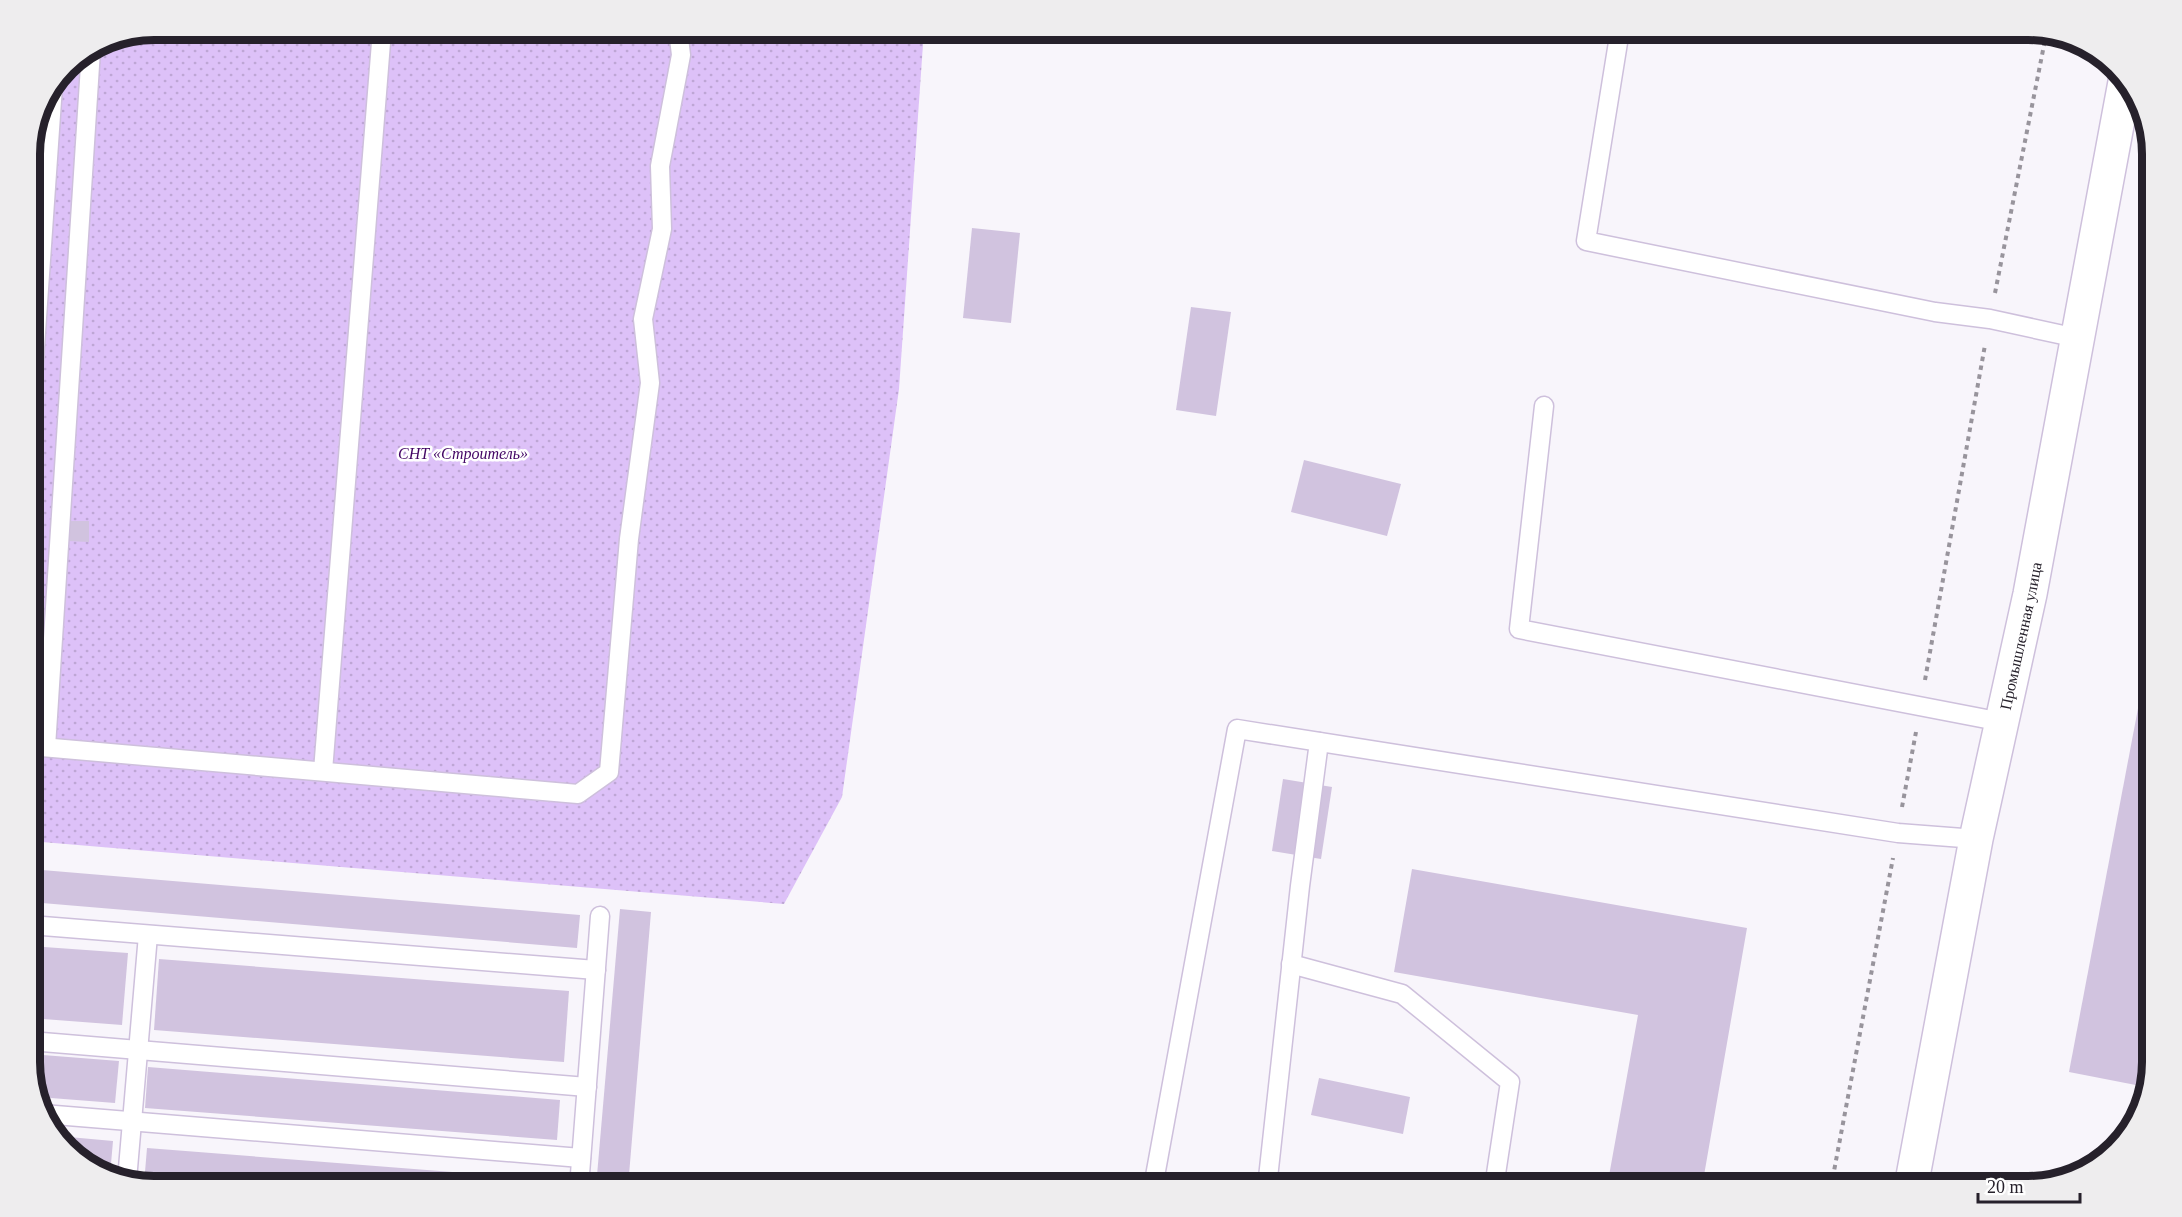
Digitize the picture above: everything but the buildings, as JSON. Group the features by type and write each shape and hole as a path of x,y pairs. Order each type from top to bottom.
{"street":[{"name":"Промышленная улица","path":"1913,1176 1976,839 2030,594 2123,93"}],"lane":[{"path":"323,771 381,40"},
{"path":"41,747 578,794 609,772 629,539 650,384 643,319 662,229 660,166 681,55 679,40"},
{"path":"1618,40 1586,240 1935,312 1990,319 2077,338"},
{"path":"41,708 90,61"},
{"path":"41,252 51,107"},
{"path":"1544,406 1519,629 2002,722"},
{"path":"1155,1176 1238,729 1898,833 1976,839"},
{"path":"1268,1176 1291,964 1319,742"},
{"path":"580,1176 600,916"},
{"path":"41,926 596,970"},
{"path":"128,1174 148,935"},
{"path":"1291,964 1402,994 1510,1082 1496,1176"},
{"path":"41,1042 587,1087"},
{"path":"53,1115 581,1158"}],"path":[{"path":"1833,1176 1898,833 1990,319 2045,41"}],"green space":[{"name":"СНТ «Строитель»","path":"154,40 923,40 899,389 842,797 784,904 41,842 41,147 44,125 52,104 64,85 79,69 111,49 139,41"}]}
